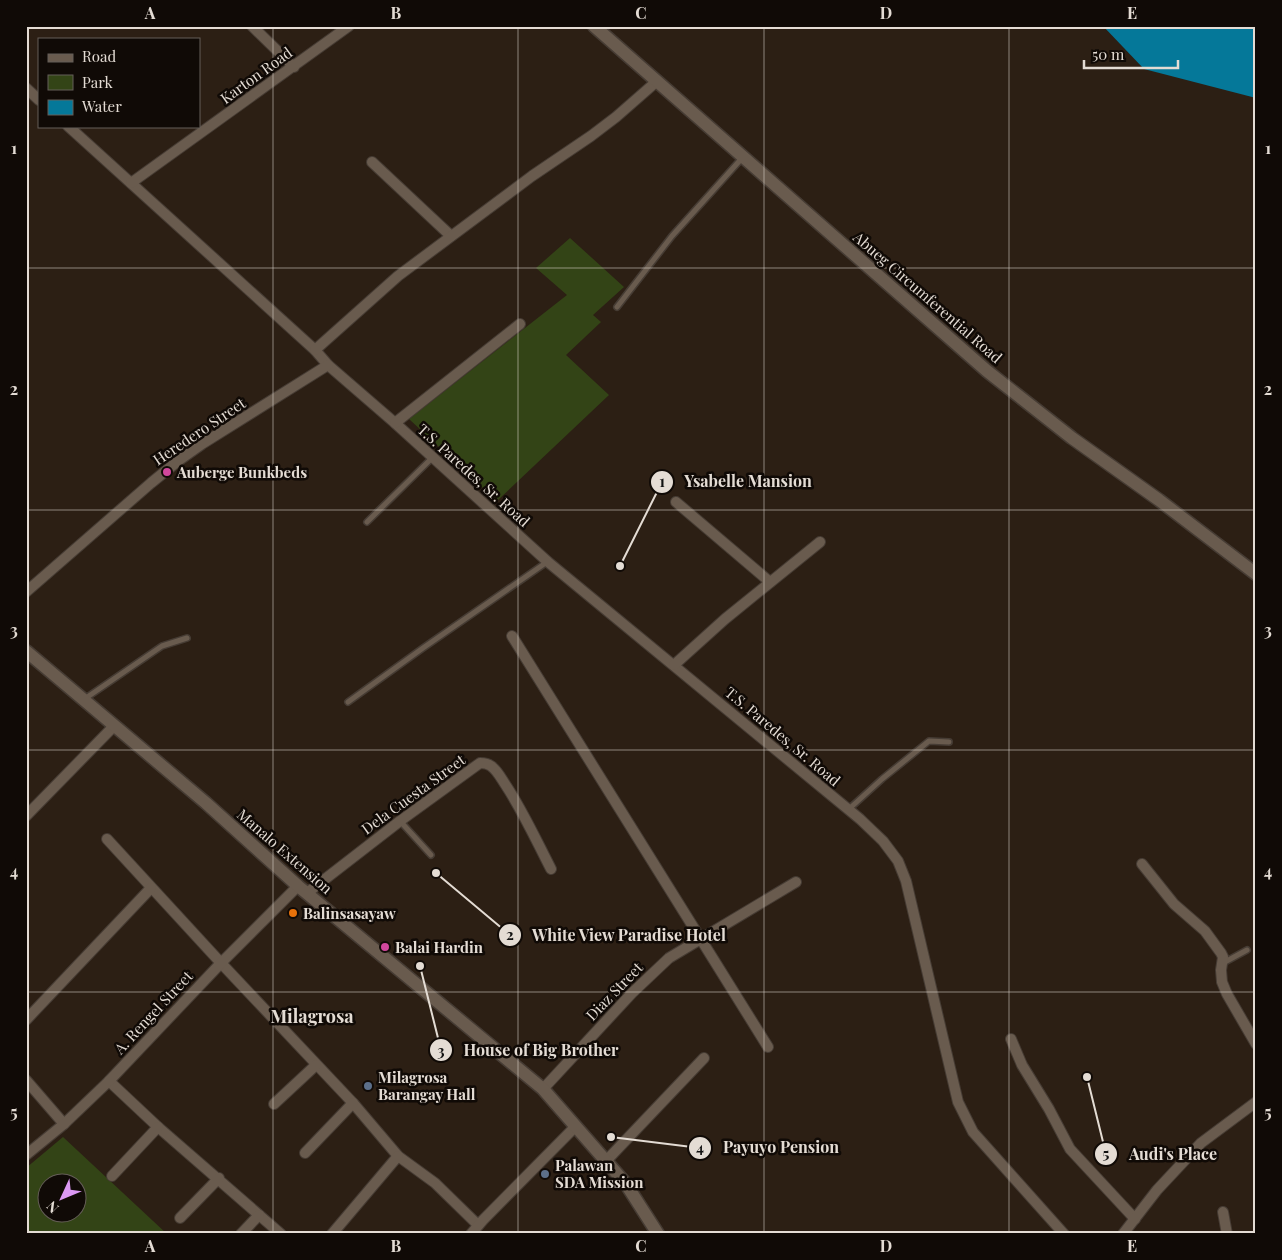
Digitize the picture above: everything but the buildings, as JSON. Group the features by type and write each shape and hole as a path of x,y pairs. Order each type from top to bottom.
{"street":[{"path":"252,26 294,67"},
{"name":"Karton Road","path":"131,183 349,26"},
{"name":"Abueg Circumferential Road","path":"594,26 987,371 1072,438 1159,500 1256,574"},
{"path":"315,350 398,276 533,175 598,131 656,82"},
{"path":"26,88 38,99"},
{"name":"T.S. Paredes, Sr. Road","path":"70,128 548,562 883,841 898,862 906,881 954,1088 963,1113 973,1132 1064,1234"},
{"path":"372,162 451,236"},
{"path":"395,423 520,324"},
{"name":"Heredero Street","path":"26,592 144,489 178,462 202,444 328,364"},
{"path":"676,502 770,582"},
{"path":"674,665 725,619 820,542"},
{"path":"512,636 768,1047"},
{"name":"Manalo Extension","path":"26,651 206,803 303,889 543,1089 626,1184 658,1234"},
{"path":"26,816 114,726"},
{"name":"Dela Cuesta Street","path":"303,889 480,763 486,763 496,770 513,796 551,869"},
{"path":"107,839 353,1103 398,1156 435,1183 478,1225"},
{"path":"1142,864 1174,904 1205,931 1223,955 1222,982 1256,1044"},
{"name":"Diaz Street","path":"543,1089 632,992 659,966 681,950 796,882"},
{"path":"26,1020 151,888"},
{"name":"A. Rengel Street","path":"26,1155 64,1124 109,1081 221,963 303,889"},
{"path":"1011,1040 1022,1065 1049,1109 1070,1150 1135,1219"},
{"path":"606,1161 704,1058"},
{"path":"274,1104 316,1065"},
{"path":"26,1080 64,1124"},
{"path":"109,1081 158,1127 219,1178 281,1234"},
{"path":"1123,1234 1157,1190 1201,1143 1256,1102"},
{"path":"305,1152 353,1103"},
{"path":"112,1176 158,1127"},
{"path":"471,1234 575,1127"},
{"path":"332,1234 398,1156"},
{"path":"180,1218 219,1178"},
{"path":"1223,1212 1227,1234"},
{"path":"241,1234 259,1215"}],"lane":[{"path":"618,307 672,236 743,157"},
{"path":"367,522 433,457"},
{"path":"348,702 548,562"},
{"path":"83,700 162,646 187,638"},
{"path":"848,810 882,779 929,741 949,742"},
{"path":"400,821 431,855"},
{"path":"1222,963 1247,950"}],"green space":[{"path":"570,238 624,287 593,315 601,322 566,355 609,395 497,501 409,419 567,295 536,268"},
{"path":"63,1137 167,1234 26,1234 26,1168"}],"water":[{"path":"1103,26 1256,26 1256,98 1144,69"}],"place":[{"name":"Auberge Bunkbeds","path":"167,472"},
{"name":"Ysabelle Mansion","path":"620,566"},
{"name":"White View Paradise Hotel","path":"436,873"},
{"name":"Balinsasayaw","path":"293,913"},
{"name":"Balai Hardin","path":"385,947"},
{"name":"House of Big Brother","path":"420,966"},
{"name":"Audi's Place","path":"1087,1077"},
{"name":"Milagrosa Barangay Hall","path":"368,1086"},
{"name":"Payuyo Pension","path":"611,1137"},
{"name":"Palawan SDA Mission","path":"545,1174"}],"district":[{"name":"Milagrosa","path":"312,1016"}]}
